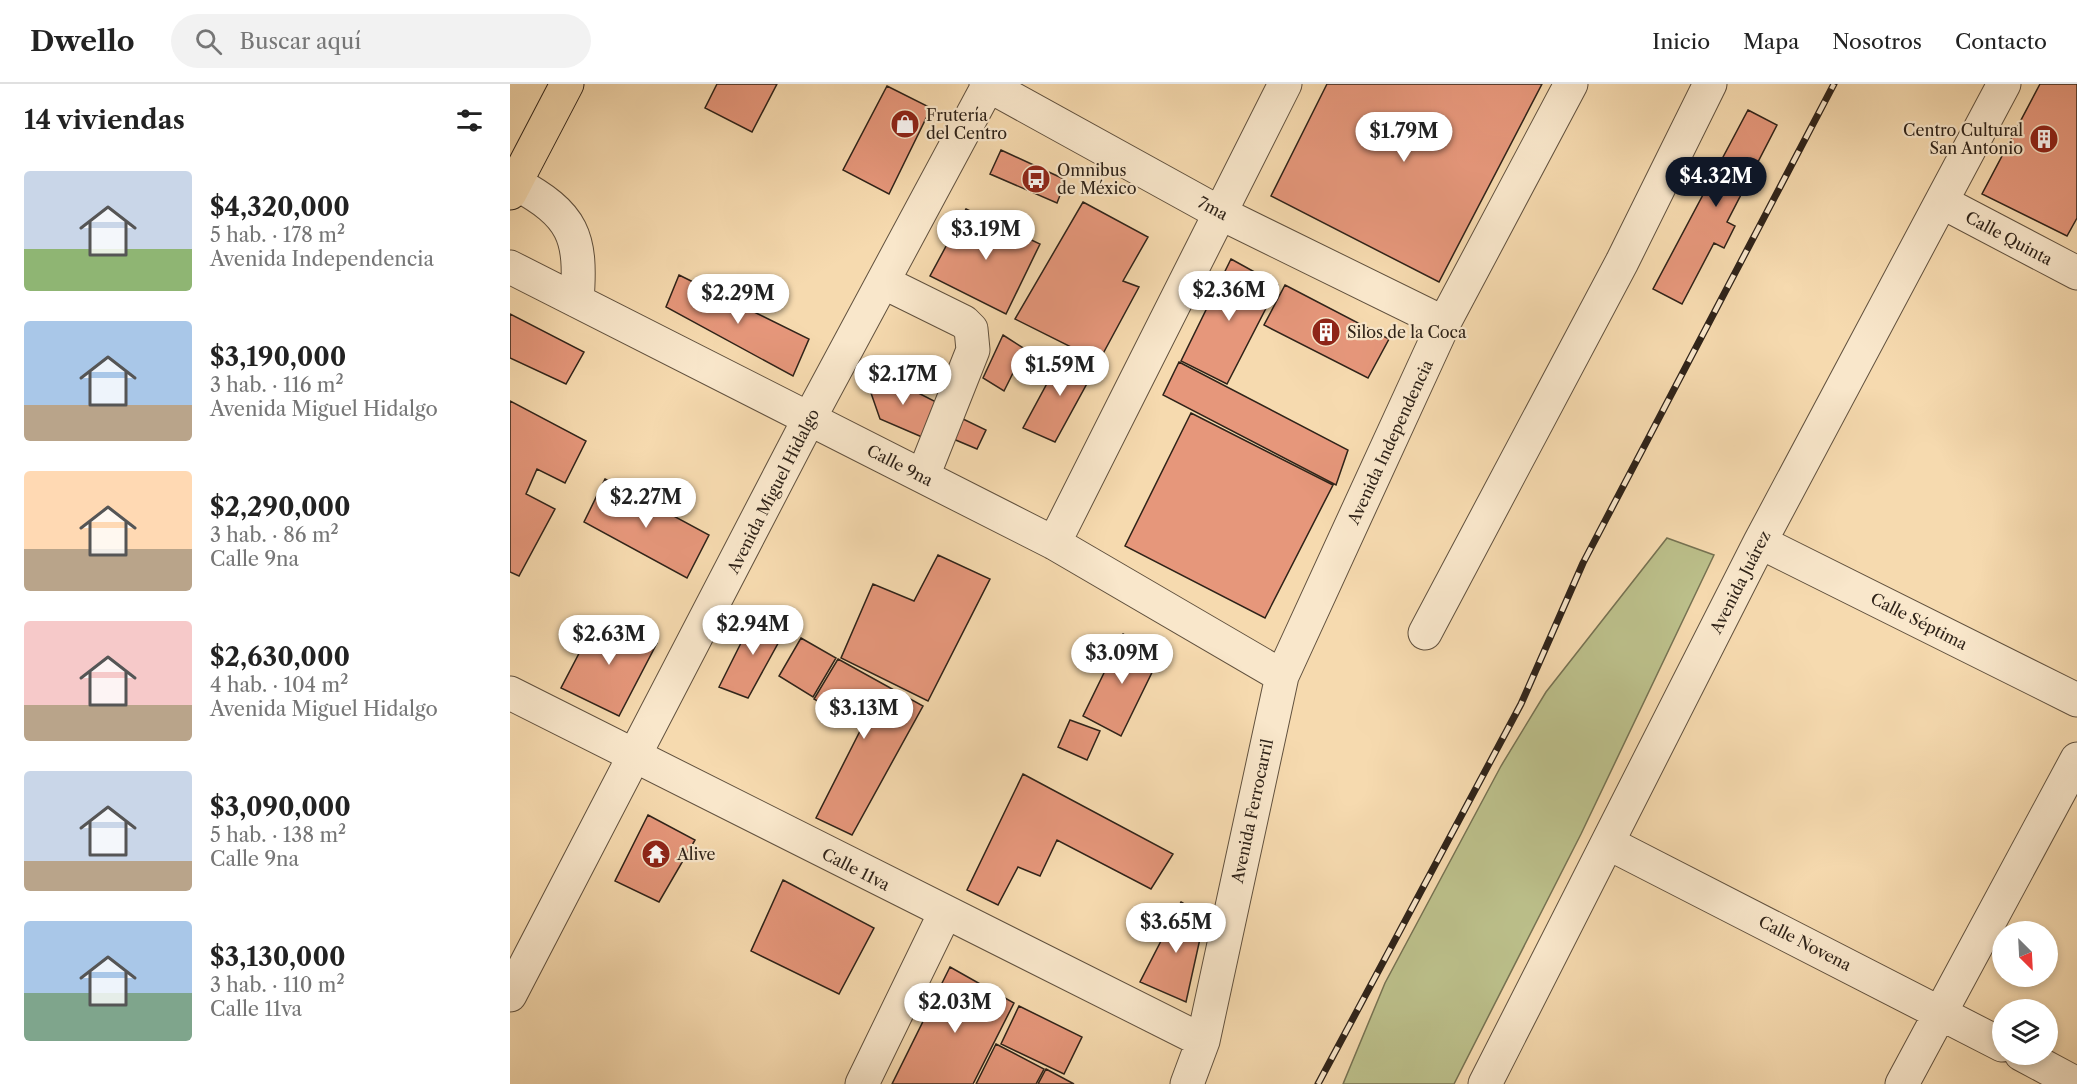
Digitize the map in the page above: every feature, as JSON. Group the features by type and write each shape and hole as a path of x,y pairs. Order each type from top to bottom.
{"main road":[{"path":"513,188 567,84"}],"street":[{"name":"7ma","path":"988,84 1218,212 1444,323"},
{"name":"Avenida Miguel Hidalgo","path":"510,996 637,756 809,419 988,84"},
{"path":"1054,543 1218,212 1285,84"},
{"name":"Avenida Independencia","path":"1282,676 1444,323 1571,84"},
{"path":"1425,633 1622,262 1710,84"},
{"name":"Avenida Juárez","path":"1485,1084 1760,542 2004,84"},
{"path":"513,188 554,206 569,230 579,252 578,302"},
{"name":"Calle Quinta","path":"1942,202 2077,273"},
{"name":"Calle 9na","path":"510,267 1054,543 1282,676"},
{"path":"883,282 964,322 971,329 973,350 923,476"},
{"name":"Calle Séptima","path":"1760,542 2077,700"},
{"name":"Avenida Ferrocarril","path":"1187,1084 1203,1041 1282,676"},
{"name":"Calle 11va","path":"510,693 1203,1041"},
{"path":"1902,1084 2077,759"},
{"name":"Calle Novena","path":"1608,843 1992,1040"},
{"path":"862,1084 945,913"},
{"path":"2042,1065 2077,1084"}],"green space":[{"path":"1667,538 1714,555 1581,834 1454,1084 1343,1084 1385,983 1501,766 1546,692"}],"building":[{"path":"717,84 777,84 752,132 705,108"},
{"path":"1327,84 1542,84 1439,282 1271,196"},
{"name":"Centro Cultural San Antonio","path":"2040,84 2077,84 2077,218 2067,236 1982,194"},
{"path":"887,86 931,108 889,194 843,170"},
{"path":"1748,110 1777,125 1727,222 1735,226 1724,248 1714,243 1682,304 1653,289"},
{"path":"1001,150 1066,180 1057,203 990,174"},
{"path":"1083,202 1148,237 1123,281 1139,287 1099,361 1015,319"},
{"path":"966,209 1040,244 1006,314 930,276"},
{"path":"1231,259 1278,285 1227,384 1181,361"},
{"path":"679,275 809,339 793,376 666,307"},
{"name":"Silos de la Coca","path":"1285,285 1389,339 1368,378 1264,325"},
{"path":"510,314 584,352 566,384 510,358"},
{"path":"1003,335 1025,349 1004,391 983,378"},
{"path":"1064,352 1096,367 1055,442 1023,428"},
{"path":"1179,362 1348,450 1336,485 1163,395"},
{"path":"879,373 942,405 922,437 880,419 871,393"},
{"path":"510,401 586,441 565,483 537,469 526,494 555,509 519,576 510,572"},
{"path":"1191,413 1333,485 1265,618 1125,546"},
{"path":"961,418 986,430 977,449 951,438"},
{"path":"605,479 709,535 687,578 584,522"},
{"path":"938,555 990,579 928,701 841,658 873,584 914,601"},
{"path":"756,613 787,627 748,698 719,687"},
{"path":"598,617 657,643 619,716 561,688"},
{"path":"1123,634 1160,656 1121,736 1083,716"},
{"path":"801,638 836,658 813,697 779,676"},
{"path":"838,659 923,706 852,835 816,818 862,727 814,699"},
{"path":"1070,720 1100,731 1087,760 1058,747"},
{"path":"1023,774 1173,854 1151,889 1057,840 1040,876 1018,867 998,905 967,890"},
{"path":"648,815 695,840 659,902 615,881"},
{"path":"783,880 874,928 839,994 751,951"},
{"path":"1181,902 1205,916 1186,1002 1140,982"},
{"path":"950,967 1014,1003 973,1084 892,1084"},
{"path":"1019,1006 1082,1037 1064,1074 1001,1044"},
{"path":"996,1044 1044,1069 1036,1084 976,1084"},
{"path":"1046,1069 1074,1084 1038,1084"}],"railway":[{"path":"1318,1084 1521,704 1583,563 1834,84"}],"place":[{"name":"Frutería del Centro","path":"905,124"},
{"name":"Centro Cultural San Antonio","path":"2044,139"},
{"name":"Omnibus de México","path":"1036,179"},
{"name":"Silos de la Coca","path":"1326,332"},
{"name":"Alive","path":"656,854"}]}
